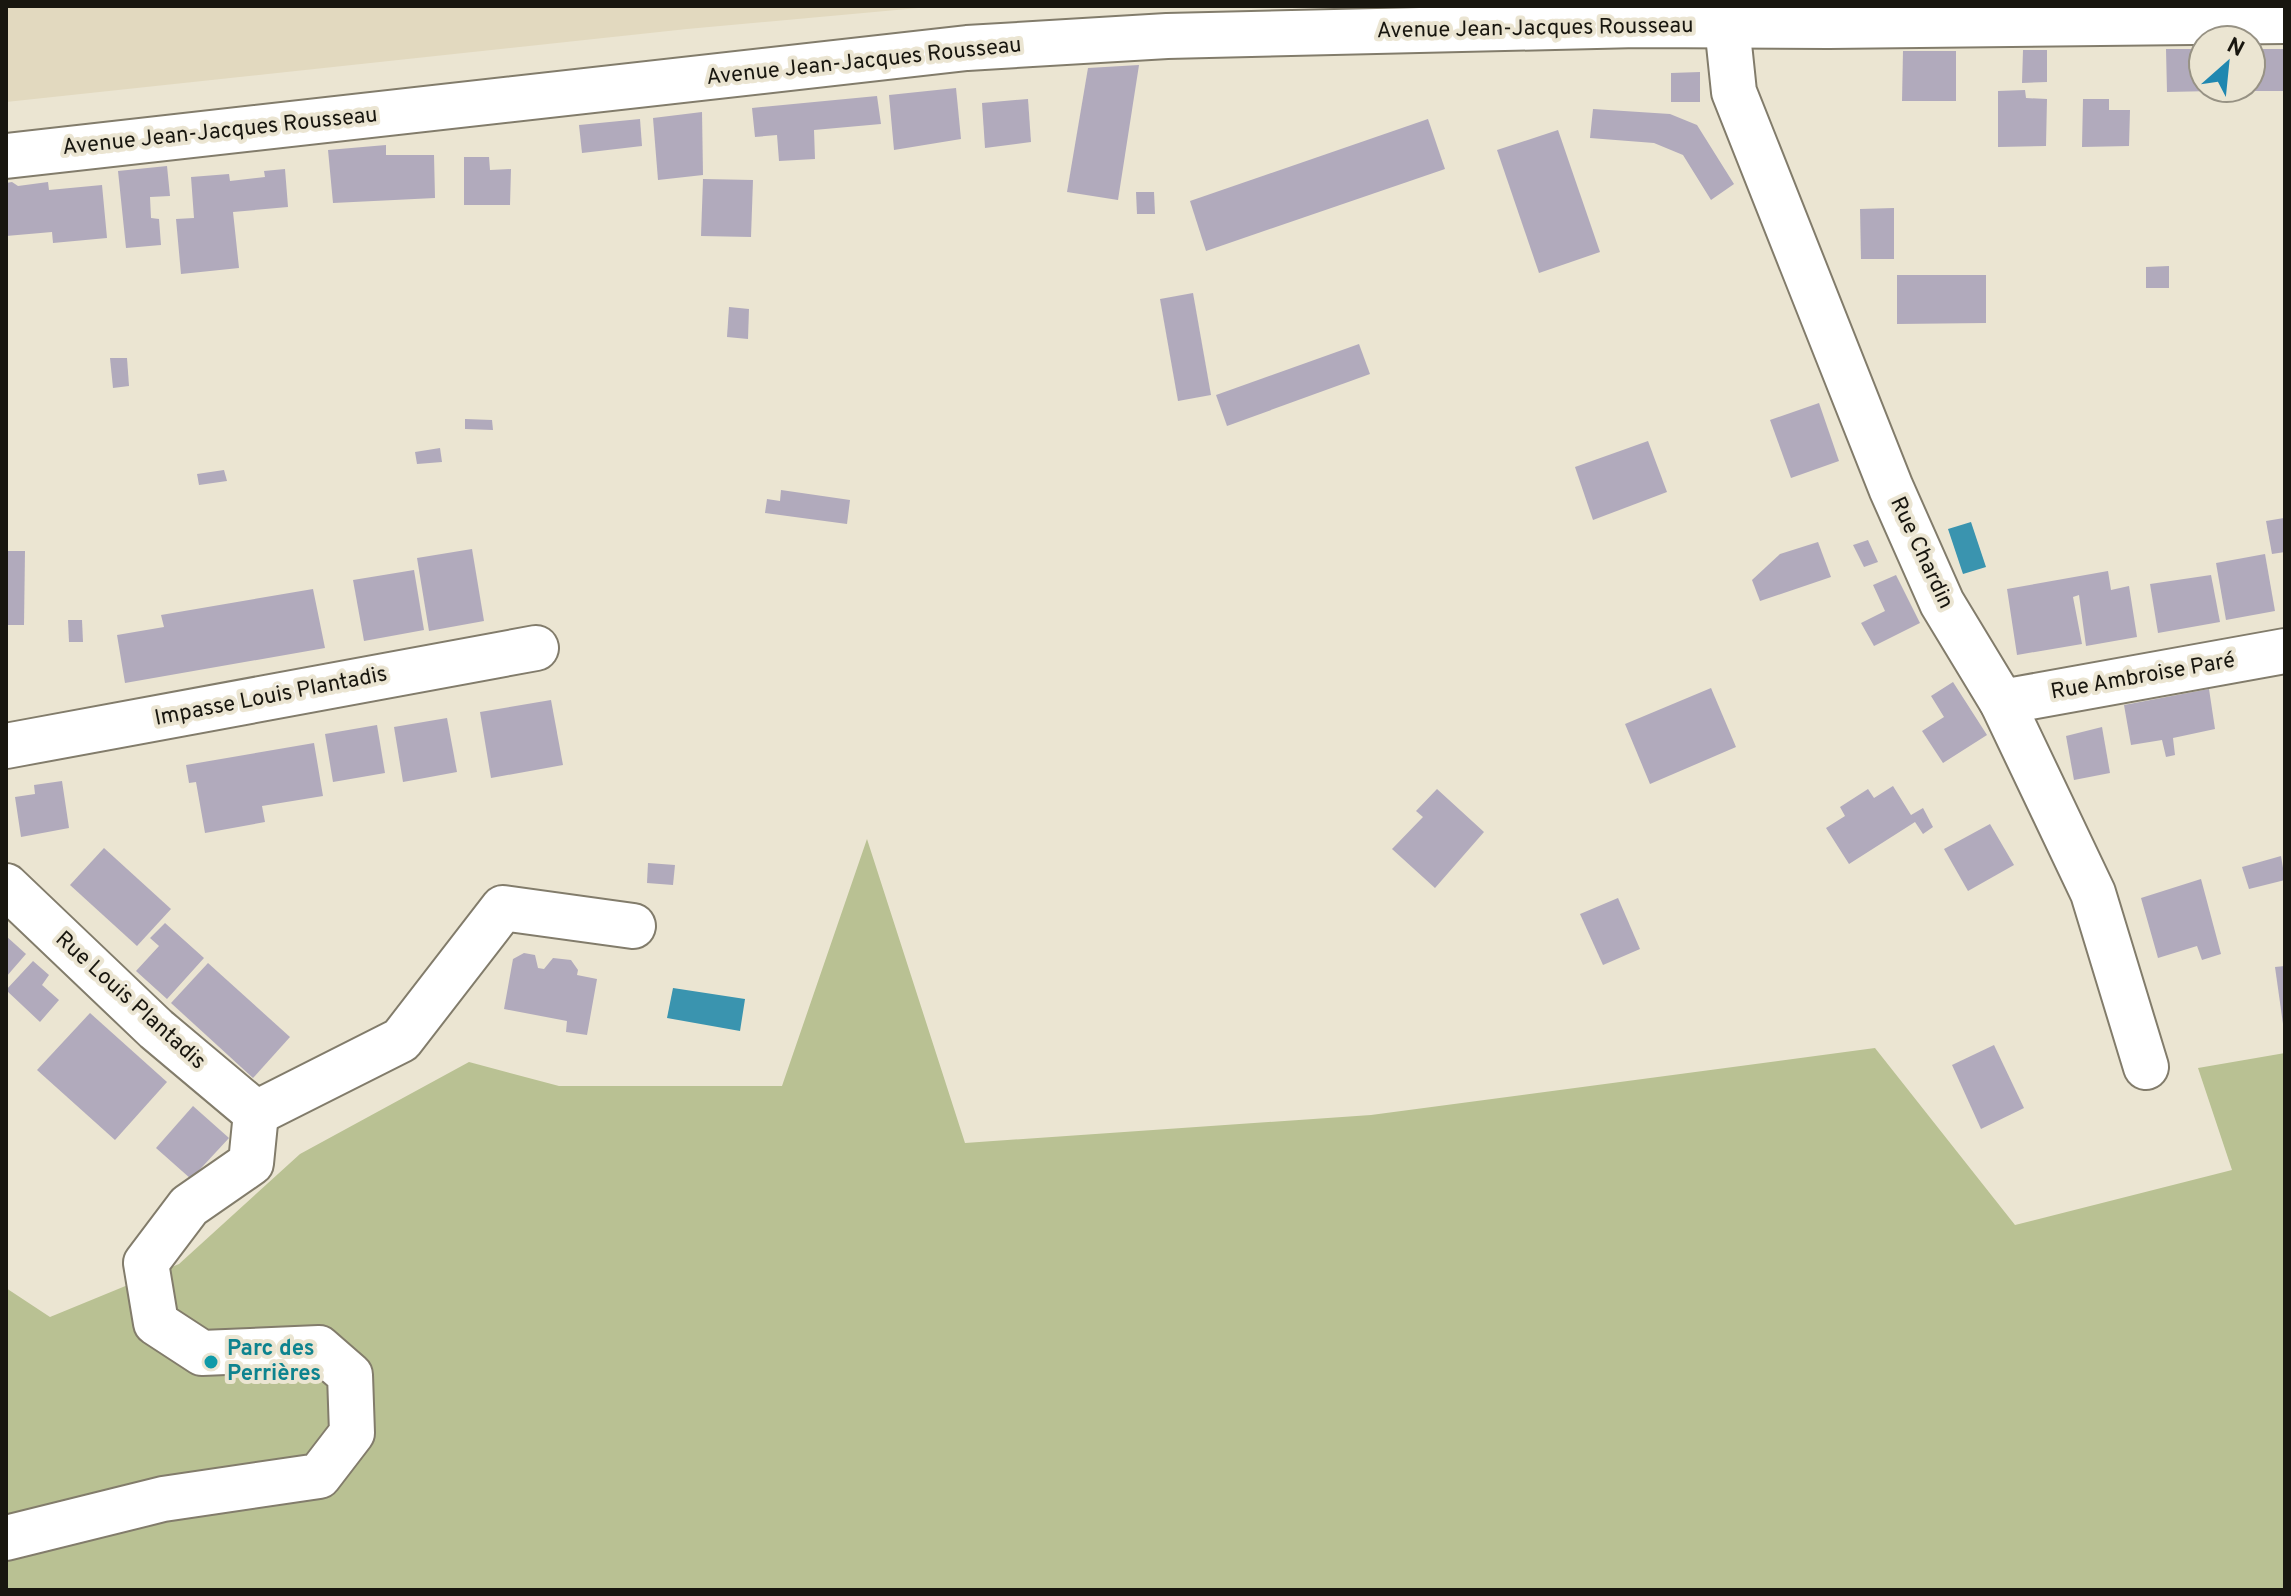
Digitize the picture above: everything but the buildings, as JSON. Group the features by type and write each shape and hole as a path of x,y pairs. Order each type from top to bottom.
{"street":[{"name":"Avenue Jean-Jacques Rousseau","path":"6,156 967,48 1167,36 1638,25 1725,16 2285,21"},
{"name":"Rue Chardin","path":"1725,16 1734,92 1891,488 1942,603 2002,702 2093,893 2146,1067"},
{"name":"Impasse Louis Plantadis","path":"6,746 536,648"},
{"name":"Rue Ambroise Paré","path":"2002,702 2285,651"},
{"name":"Rue Louis Plantadis","path":"6,886 156,1029 256,1113"},
{"path":"6,1538 163,1499 319,1476 352,1433 350,1375 319,1348 202,1353 156,1323 146,1263 189,1206 251,1163 256,1113 401,1040 503,908 633,926"}],"shaded area":[{"path":"6,6 940,6 687,29 6,102"}],"green space":[{"path":"867,839 965,1143 1371,1115 1875,1048 2015,1225 2232,1170 2198,1068 2285,1053 2285,1590 6,1590 6,1288 50,1317 179,1264 300,1154 469,1062 559,1086 782,1086"}],"water":[{"path":"1971,522 1986,567 1963,574 1948,529"},
{"path":"673,988 745,999 740,1031 667,1018"}],"place":[{"name":"Parc des Perrières","path":"211,1362"}]}
